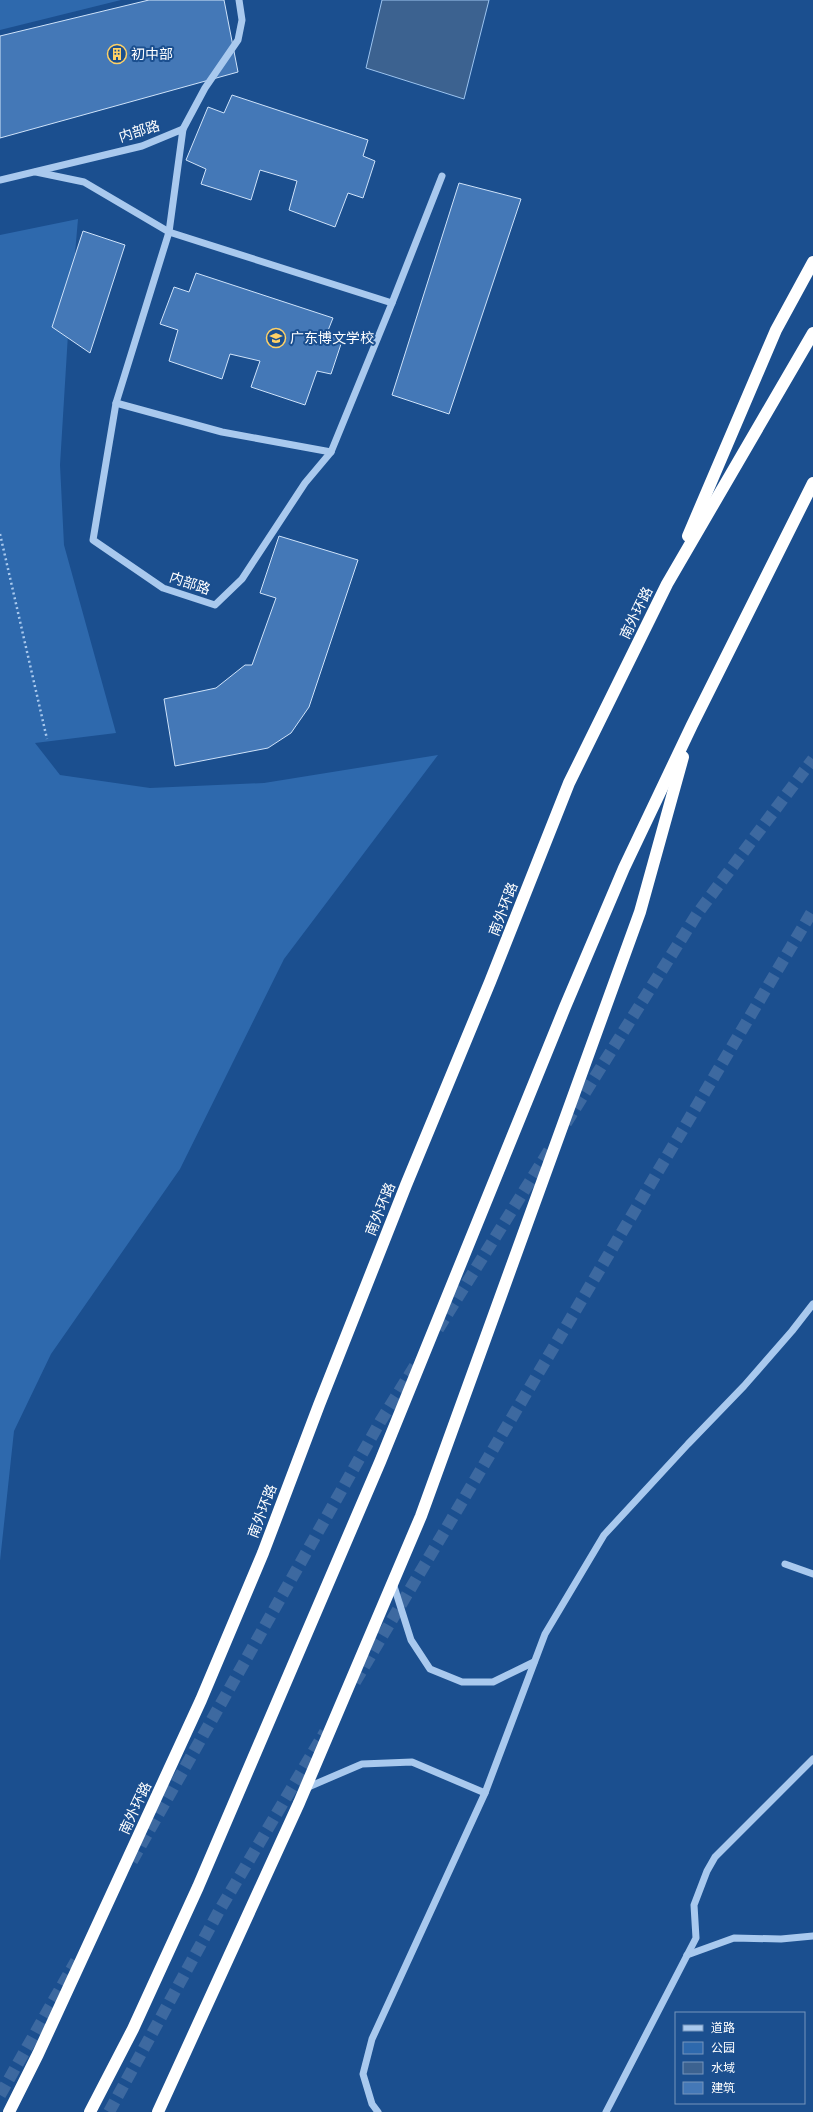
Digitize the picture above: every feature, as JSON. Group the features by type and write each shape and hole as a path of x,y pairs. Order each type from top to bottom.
{"highway":[{"path":"667,584 776,330 813,262"},
{"name":"南外环路","path":"9,2112 38,2054 201,1700 263,1553 321,1398 569,783 667,584 813,333"},
{"path":"90,2112 133,2029 198,1887 380,1462 565,1007 624,868 692,725 813,483"},
{"path":"158,2112 305,1788 421,1516 640,912 692,725"}],"street":[{"path":"183,129 205,88 238,40 242,20 239,0"},
{"name":"内部路","path":"0,180 142,146 183,129"},
{"name":"内部路","path":"183,129 169,232 116,403 93,540 163,588 215,605 242,579 305,483 331,452 442,176"},
{"path":"33,172 84,182 169,232 392,303"},
{"path":"116,403 222,432 331,452"},
{"path":"378,2112 372,2104 363,2074 372,2039 485,1794 545,1634 604,1535 744,1386 792,1331 813,1304"},
{"path":"785,1564 813,1574"},
{"path":"393,1581 410,1640 430,1669 462,1682 493,1682 534,1662"},
{"path":"606,2112 696,1938 694,1904 707,1871 715,1857 813,1759"},
{"path":"305,1788 362,1764 412,1762 485,1794"},
{"path":"687,1955 734,1938 780,1939 813,1936"}],"path":[{"path":"0,534 47,739"}],"green space":[{"path":"0,0 121,0 0,30"},
{"path":"78,219 68,334 60,465 64,545 116,733 35,743 60,775 150,788 264,783 438,755 284,959 180,1169 51,1354 14,1431 0,1561 0,235"}],"water":[{"path":"382,0 489,0 464,99 366,68"}],"building":[{"name":"初中部","path":"149,0 224,0 238,72 0,138 0,36"},
{"path":"232,95 368,140 363,156 375,161 363,198 348,193 335,227 289,210 297,181 260,170 251,200 201,184 206,169 186,160 208,107 224,113"},
{"path":"459,183 521,199 449,414 392,395"},
{"path":"83,231 125,245 90,353 52,327"},
{"path":"196,273 333,318 327,333 343,338 331,374 317,371 305,405 251,387 260,361 230,354 222,379 169,361 178,330 160,324 174,287 189,292"},
{"path":"279,536 358,560 309,707 291,733 268,748 175,766 164,699 216,688 245,665 252,665 276,598 260,593"}],"tunnel":[{"path":"566,1123 697,914 813,759"},
{"path":"355,1682 813,910"},
{"path":"438,1329 552,1146"},
{"path":"132,1861 380,1422 418,1361"},
{"path":"109,2112 219,1911 325,1732"},
{"path":"0,2095 76,1961"}],"place":[{"name":"初中部","path":"117,54"},
{"name":"广东博文学校","path":"276,338"}]}
